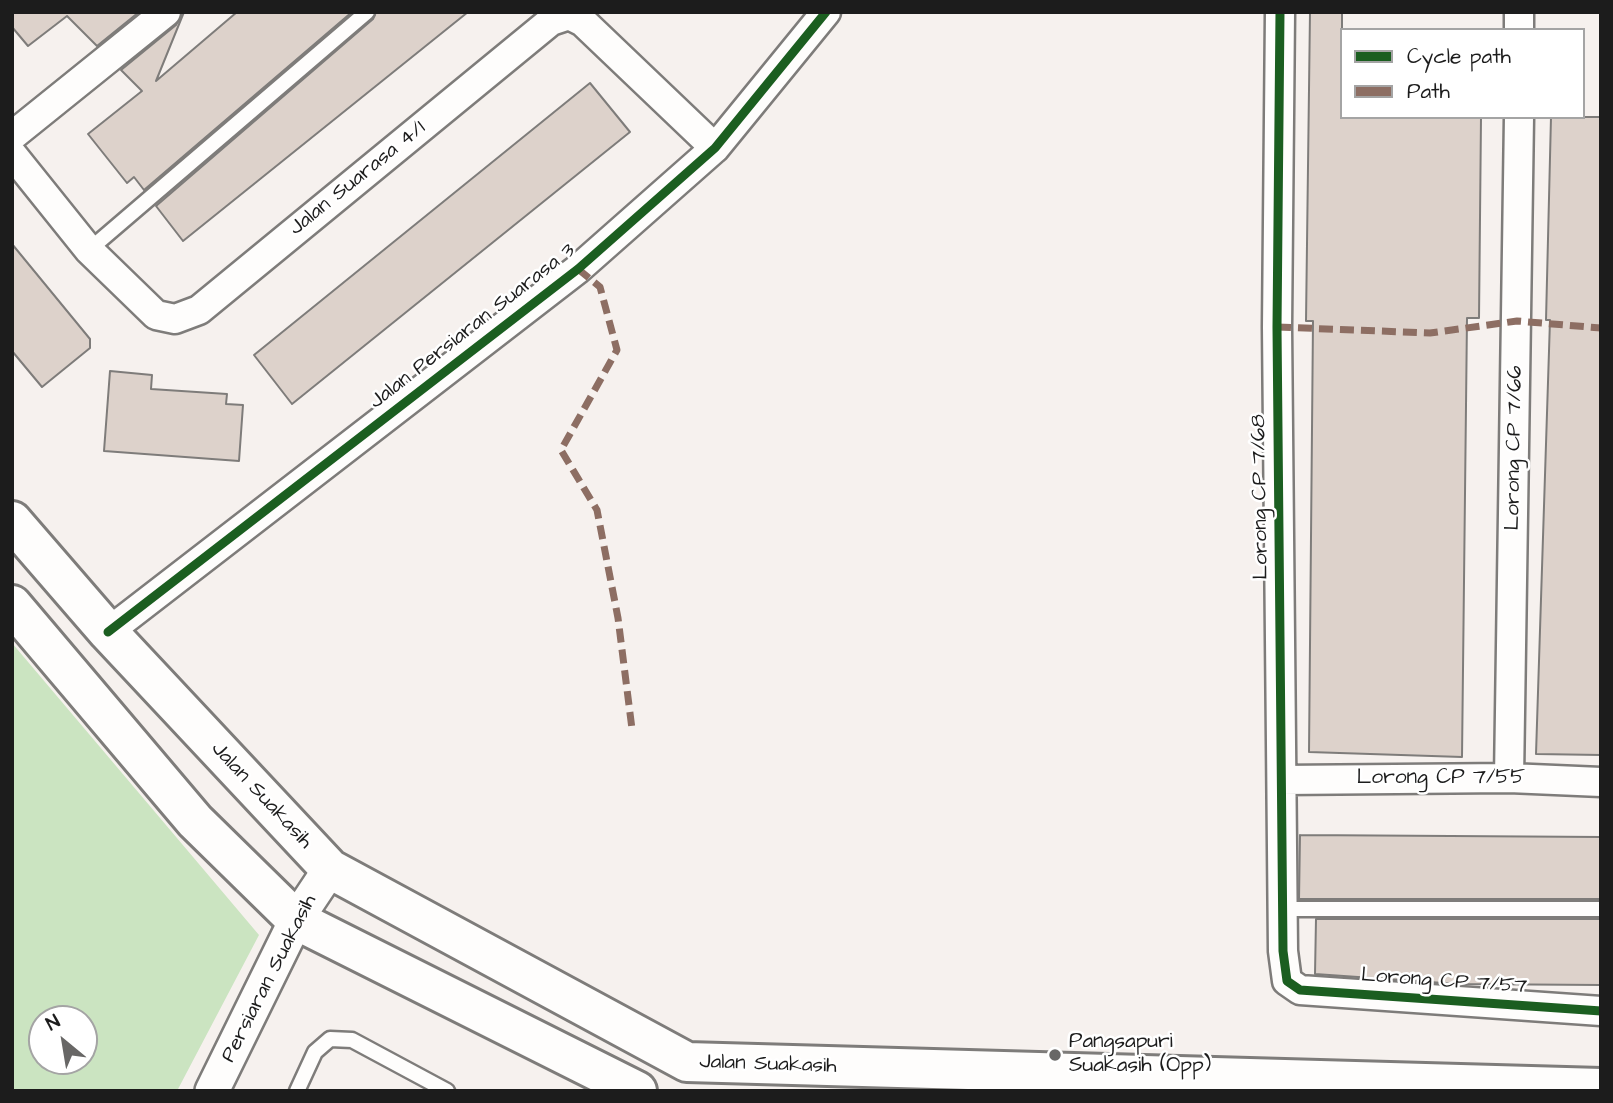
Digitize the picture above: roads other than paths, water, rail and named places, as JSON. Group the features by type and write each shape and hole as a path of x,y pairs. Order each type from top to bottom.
{"main road":[{"name":"Jalan Suakasih","path":"12,521 108,632 330,869 687,1062 1601,1088"},
{"path":"12,605 195,821 296,920 637,1091"}],"street":[{"path":"12,136 166,12"},
{"name":"Jalan Persiaran Suarasa 3","path":"108,632 578,269 715,148 826,12"},
{"name":"Lorong CP 7/68","path":"1280,12 1277,327 1283,951 1287,981"},
{"name":"Jalan Suarasa 4/1","path":"12,155 89,250 156,315 175,318 199,310 551,21 569,15 583,22 715,148"},
{"name":"Lorong CP 7/66","path":"1509,778 1518,119"},
{"name":"Lorong CP 7/55","path":"1282,780 1509,778 1601,782"},
{"name":"Persiaran Suakasih","path":"212,1091 296,920 330,869"},
{"name":"Lorong CP 7/57","path":"1287,981 1300,990 1601,1010"}],"lane":[{"path":"89,250 368,12"},
{"path":"1284,909 1601,909"},
{"path":"297,1091 315,1052 330,1039 352,1040 447,1091"}],"place":[{"name":"Pangsapuri Suakasih (Opp)","path":"1055,1055"}]}
